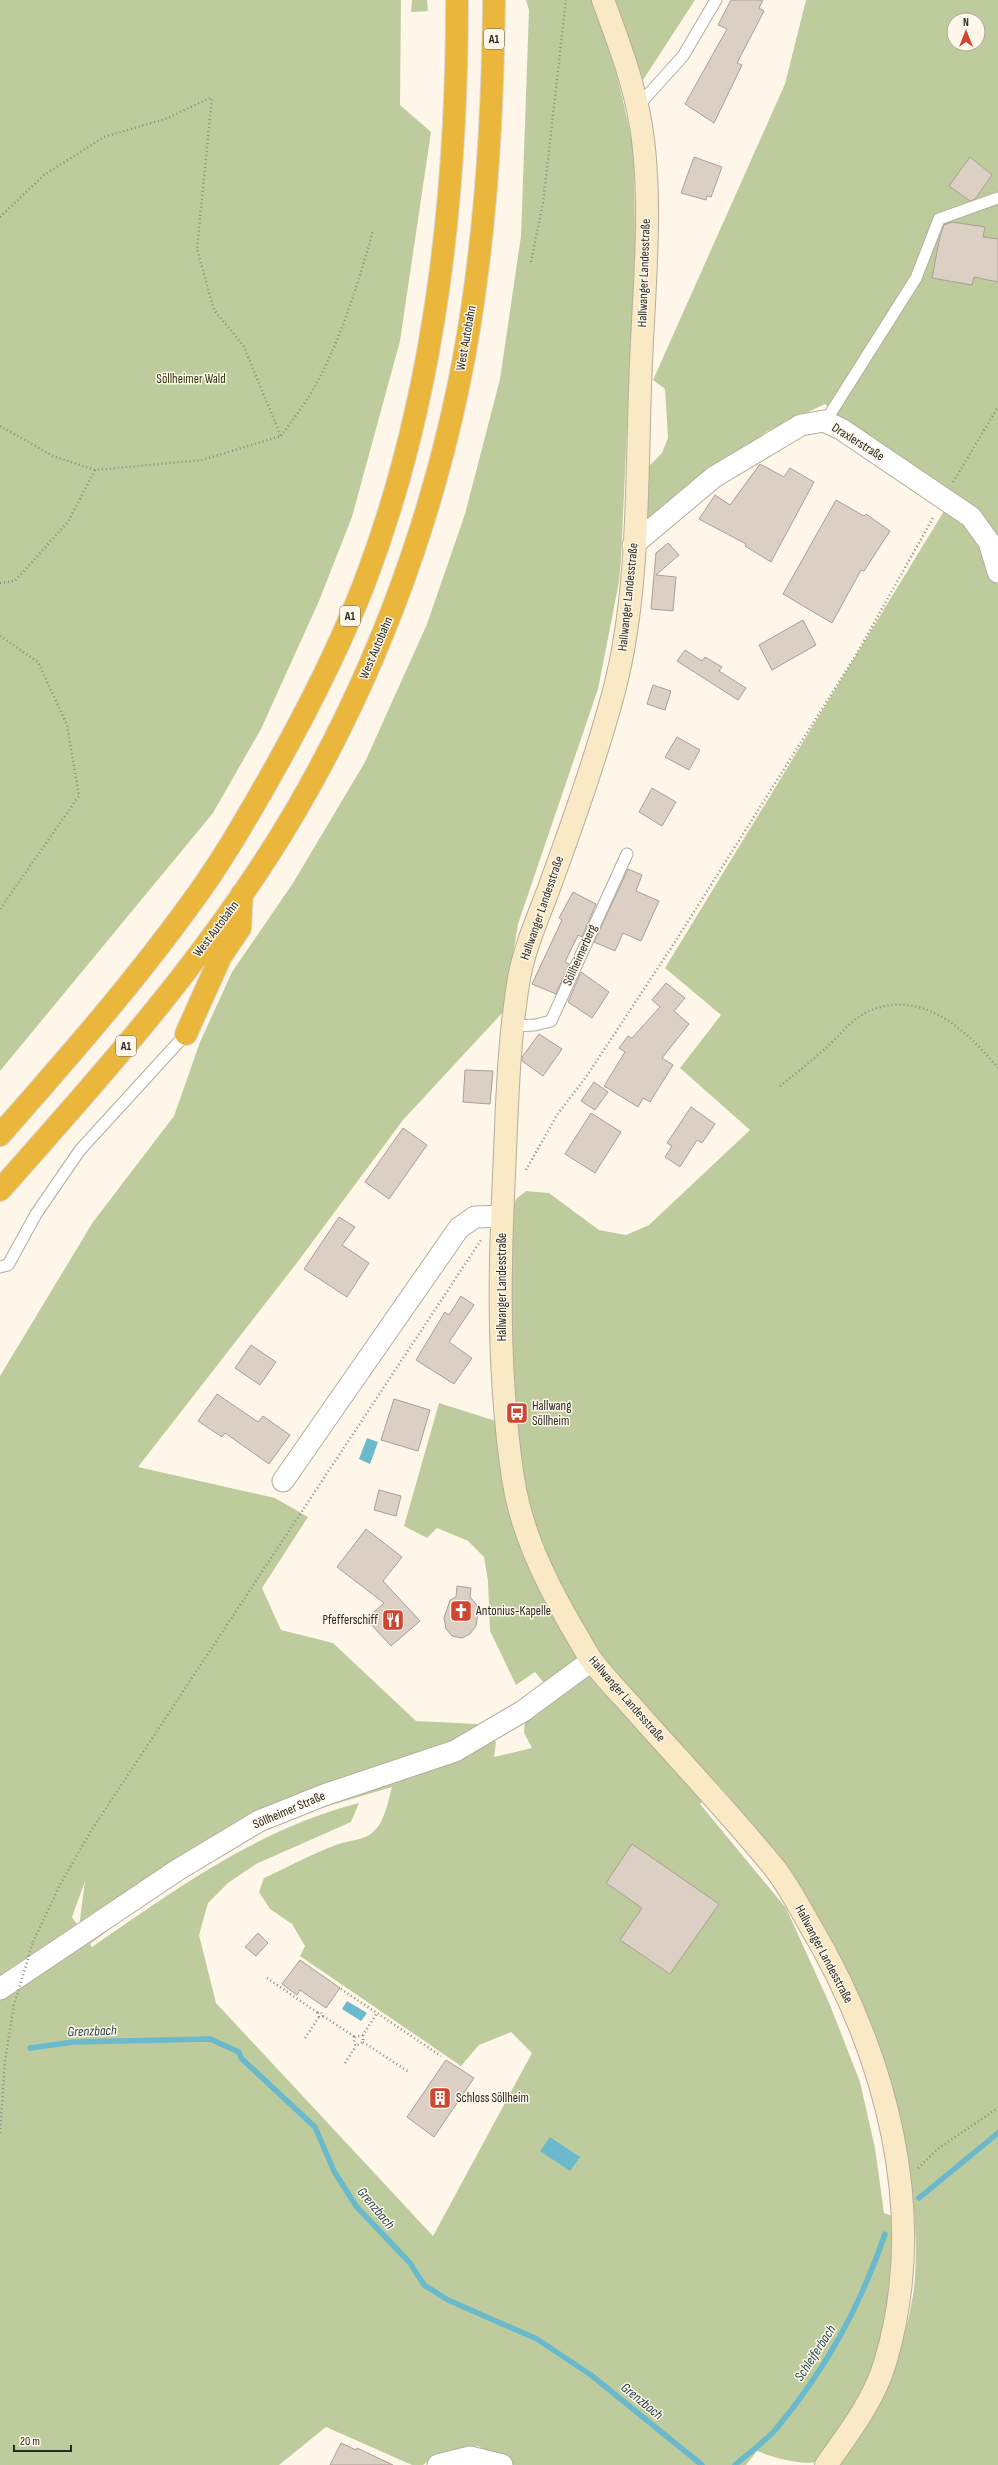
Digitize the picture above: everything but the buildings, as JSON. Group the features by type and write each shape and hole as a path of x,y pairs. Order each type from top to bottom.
{"highway":[{"name":"A1","path":"0,1136 110,1008 191,904 250,813 301,721 363,586 396,488 407,445 420,388 437,296 444,247 453,144 457,0"},
{"name":"West Autobahn","path":"0,1190 146,1023 242,894 295,812 363,680 392,610 429,499 449,425 477,276 488,175 494,0"},
{"path":"186,1034 216,967 240,928 242,894"}],"street":[{"name":"Hallwanger Landesstraße","path":"603,0 626,64 638,106 645,164 646,234 634,545 629,612 621,663 596,748 547,894 530,935 520,972 513,1026 502,1216 503,1400 514,1490 525,1529 541,1572 591,1661 779,1872 825,1951 851,2004 872,2059 890,2122 901,2185 904,2230 904,2280 884,2369 869,2400 826,2465"},
{"name":"Draxlerstraße","path":"634,545 714,477 801,425 825,422 840,428 971,517 989,542 998,572"},
{"path":"283,1481 459,1228 475,1217 502,1216"},
{"name":"Söllheimer Straße","path":"7,1995 179,1869 259,1821 324,1795 455,1751 523,1711 591,1661"},
{"path":"438,2465 470,2456 502,2465"}],"lane":[{"path":"638,106 683,56 716,0"},
{"path":"825,422 916,278 939,219 998,198"},
{"name":"Söllheimerberg","path":"513,1026 535,1025 551,1022 627,854"},
{"path":"0,1267 8,1265 36,1214 80,1150 186,1034"}],"path":[{"path":"531,262 543,202 566,0"},
{"path":"0,217 44,175 104,137 168,118 212,97 197,249 214,310 243,345 281,436"},
{"path":"0,426 53,456 96,470 202,460 281,436 310,393 327,362 357,283 373,231"},
{"path":"0,583 15,581 68,522 96,470"},
{"path":"0,636 38,662 67,725 79,796 0,909"},
{"path":"780,1086 854,1022 874,1009 895,1005 917,1005 939,1014 981,1048 998,1068"},
{"path":"0,2133 5,2061 7,1995 33,1942"},
{"path":"267,1978 318,2015 323,2016 355,2037 363,2035"},
{"path":"341,1989 441,2056"},
{"path":"363,2042 363,2035 378,2013"},
{"path":"305,2038 318,2015"},
{"path":"355,2037 356,2046"},
{"path":"345,2063 356,2046 363,2042"},
{"path":"363,2042 409,2072"},
{"path":"901,2185 939,2148 998,2108"}],"green space":[{"name":"Söllheimer Wald","path":"0,0 401,0 400,105 431,132 400,341 352,517 319,601 261,729 213,813 0,1071"},
{"path":"412,0 427,0 428,11 411,12"},
{"path":"526,0 593,0 614,62 634,149 635,254 619,582 598,689 518,924 504,1011 403,1120 296,1264 138,1467 275,1498 308,1517 262,1588 281,1630 333,1643 416,1721 477,1724 496,1742 494,1757 532,1748 524,1733 525,1720 544,1683 535,1672 516,1685 490,1631 488,1581 484,1557 468,1541 437,1528 427,1538 404,1526 439,1403 515,1427 510,1324 511,1213 516,1199 526,1191 549,1193 599,1230 626,1235 649,1225 750,1130 680,1068 721,1015 665,968 952,498 855,431 825,404 766,432 706,474 646,521 649,466 662,453 668,438 665,389 653,380 785,84 806,0 998,0 998,2465 837,2465 868,2421 885,2393 905,2330 915,2277 915,2230 911,2181 901,2130 888,2080 872,2030 831,1938 807,1898 787,1869 719,1785 700,1804 786,1908 830,2005 860,2082 875,2148 884,2213 895,2217 884,2338 862,2393 818,2462 803,2463 757,2451 746,2465 512,2465 478,2446 436,2454 423,2465 412,2465 326,2427 279,2465 0,2465 0,1376 93,1222 174,1116 200,1042 232,972 293,883 365,762 427,624 465,514 500,379 521,236 529,10","holes":["392,1787 383,1817 373,1832 360,1839 341,1843 309,1856 264,1878 259,1892 270,1909 292,1924 305,1946 300,1956 461,2066 479,2045 511,2032 532,2053 433,2236 216,2003 199,1935 208,1903 228,1883 256,1864 351,1822 359,1803 322,1814 286,1828 252,1845 187,1883 92,1947 90,1944 148,1900 211,1859 259,1833 321,1808","85,1881 79,1927 72,1917"]},
{"path":"615,0 695,0 643,80"}],"water":[{"path":"367,1438 378,1442 370,1464 359,1459"},
{"path":"347,2001 367,2013 361,2021 342,2009"},
{"path":"550,2137 580,2157 570,2171 540,2151"}],"waterway":[{"name":"Grenzbach","path":"30,2048 74,2042 210,2039 239,2052 241,2058 315,2127 334,2171 356,2206 410,2263 424,2285 448,2300 537,2339 591,2375 702,2465"},
{"name":"Schleiferbach","path":"919,2198 998,2133"},
{"name":"Schleiferbach","path":"735,2465 776,2429 811,2383 826,2360 853,2312 885,2234"}],"place":[{"name":"Hallwang Söllheim","path":"517,1413"},
{"name":"Antonius-Kapelle","path":"461,1611"},
{"name":"Pfefferschiff","path":"393,1620"},
{"name":"Schloss Söllheim","path":"440,2098"}]}
